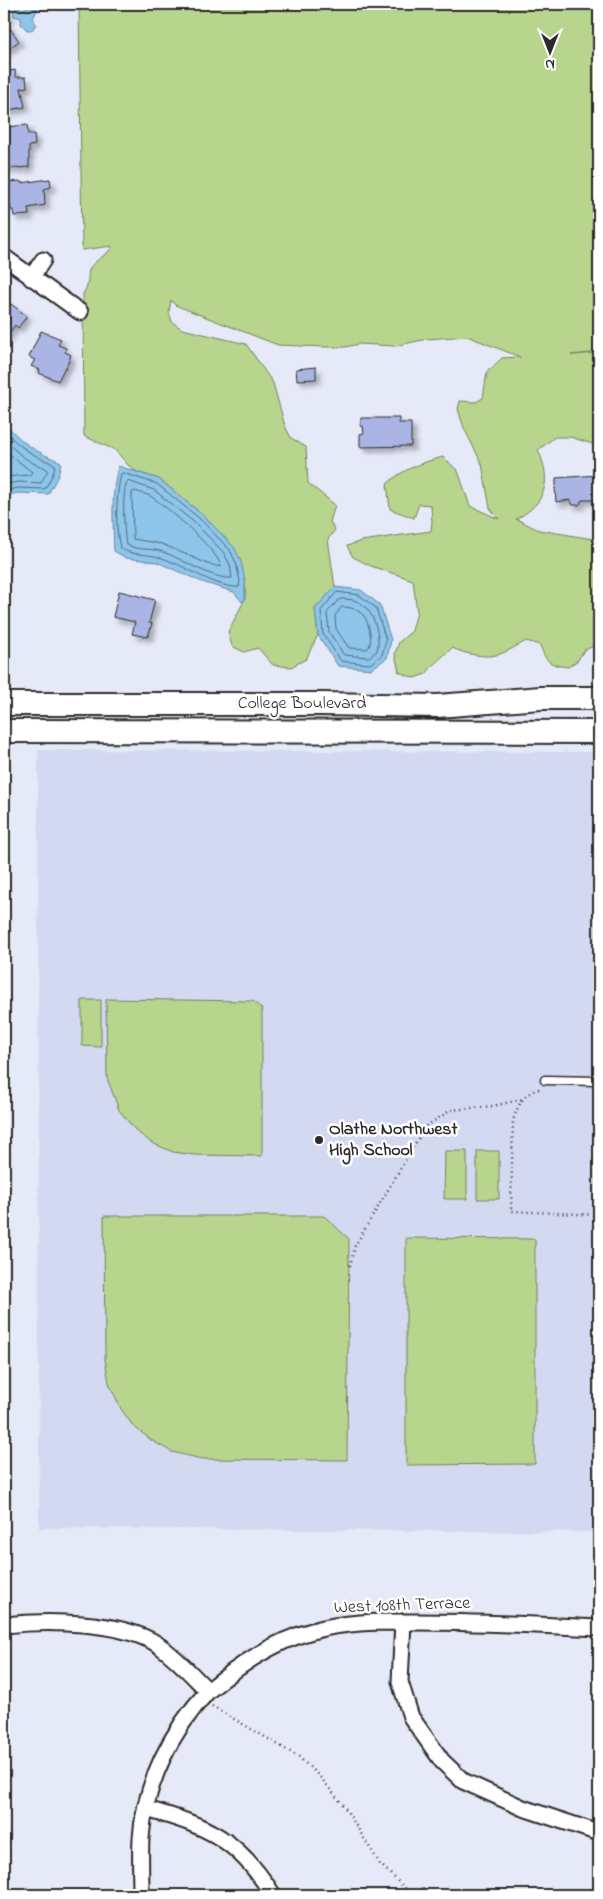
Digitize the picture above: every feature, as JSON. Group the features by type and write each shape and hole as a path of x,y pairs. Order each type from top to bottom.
{"main road":[{"name":"College Boulevard","path":"4,704 437,706 540,698 599,698"},
{"name":"College Boulevard","path":"4,731 599,732"}],"street":[{"path":"4,257 80,312"},
{"path":"31,278 43,260"},
{"path":"403,1622 400,1682 411,1717 442,1761 463,1781 522,1808 599,1833"},
{"name":"West 108th Terrace","path":"141,1895 141,1838 146,1809 158,1768 182,1723 204,1695 234,1669 266,1649 330,1626 352,1623 462,1622 599,1628"},
{"path":"4,1625 89,1624 136,1634 151,1641 170,1654 204,1695"},
{"path":"146,1809 192,1823 216,1834 251,1863 273,1895"}],"lane":[{"path":"545,1080 599,1081"}],"path":[{"path":"543,1089 531,1091 523,1098 513,1120 511,1211 599,1215"},
{"path":"350,1266 355,1246 425,1127 452,1110 493,1106 523,1098"},
{"path":"204,1695 299,1757 320,1777 344,1806 380,1864 408,1890 419,1895"}],"shaded area":[{"name":"Olathe Northwest High School","path":"38,750 599,752 599,1532 39,1528"}],"green space":[{"path":"79,4 599,4 599,352 571,355 599,353 599,446 570,437 555,437 538,450 545,471 544,490 534,506 516,519 539,530 599,540 599,644 584,650 578,660 568,667 553,664 544,656 540,645 526,641 503,653 489,656 470,654 452,648 426,674 414,678 399,672 395,654 399,642 412,631 417,612 413,580 371,566 353,557 347,546 361,541 431,531 431,505 419,504 414,518 390,509 387,484 413,467 443,457 458,471 470,506 499,519 490,508 482,464 464,428 458,409 460,401 476,402 483,398 487,372 502,358 520,357 467,336 427,339 395,346 359,344 345,347 278,345 175,305 171,300 169,312 172,322 182,329 246,344 273,383 285,426 291,438 306,447 308,483 335,505 330,522 335,530 328,539 335,587 315,609 318,635 306,659 291,667 273,665 258,648 244,652 232,646 228,632 245,599 245,580 204,516 159,479 137,472 115,450 84,436 83,294 87,286 90,268 112,246 82,250"},
{"path":"106,999 253,1001 262,1009 262,1156 194,1155 173,1152 152,1143 136,1131 119,1110 107,1078"},
{"path":"82,1000 101,1000 101,1047 82,1046"},
{"path":"445,1151 467,1151 467,1199 444,1199"},
{"path":"477,1151 499,1151 499,1199 477,1199"},
{"path":"104,1216 324,1216 349,1239 347,1460 202,1459 172,1452 151,1440 133,1426 121,1409 109,1383 105,1359"},
{"path":"406,1238 535,1239 535,1464 406,1465"}],"water":[{"path":"32,4 38,8 33,18 36,24 32,30 27,30 21,24 21,18 14,16 13,12 18,7 23,9"},
{"path":"4,422 30,446 61,462 58,476 48,494 18,493 4,496"},
{"path":"118,466 159,479 204,516 234,547 241,561 245,581 245,599 242,602 234,592 202,582 157,562 126,558 114,551 113,498"},
{"path":"335,587 361,590 380,605 391,640 387,658 371,669 338,666 318,635 315,609"}],"building":[{"path":"4,7 10,16 4,20"},
{"path":"4,20 19,41 4,52"},
{"path":"15,70 16,77 26,77 27,87 21,88 25,107 4,111 4,72"},
{"path":"27,125 28,134 34,134 35,145 29,146 29,167 4,169 5,127"},
{"path":"50,179 51,187 44,189 45,205 28,208 29,215 14,216 13,210 11,210 7,184 10,182 20,181 21,183"},
{"path":"4,300 9,307 11,304 27,316 18,328 15,325 4,341"},
{"path":"41,331 61,339 58,345 66,348 65,352 71,355 58,381 39,373 40,370 31,366 35,360 29,357"},
{"path":"316,367 316,379 297,380 296,369"},
{"path":"361,418 399,418 399,423 411,423 411,446 360,447 360,434 364,433 363,426 360,426"},
{"path":"599,475 599,503 596,503 596,500 582,500 579,505 573,505 570,500 556,502 556,478"},
{"path":"119,591 155,600 149,623 152,623 148,637 132,634 135,622 113,617"}],"place":[{"name":"Olathe Northwest High School","path":"319,1140"}]}
